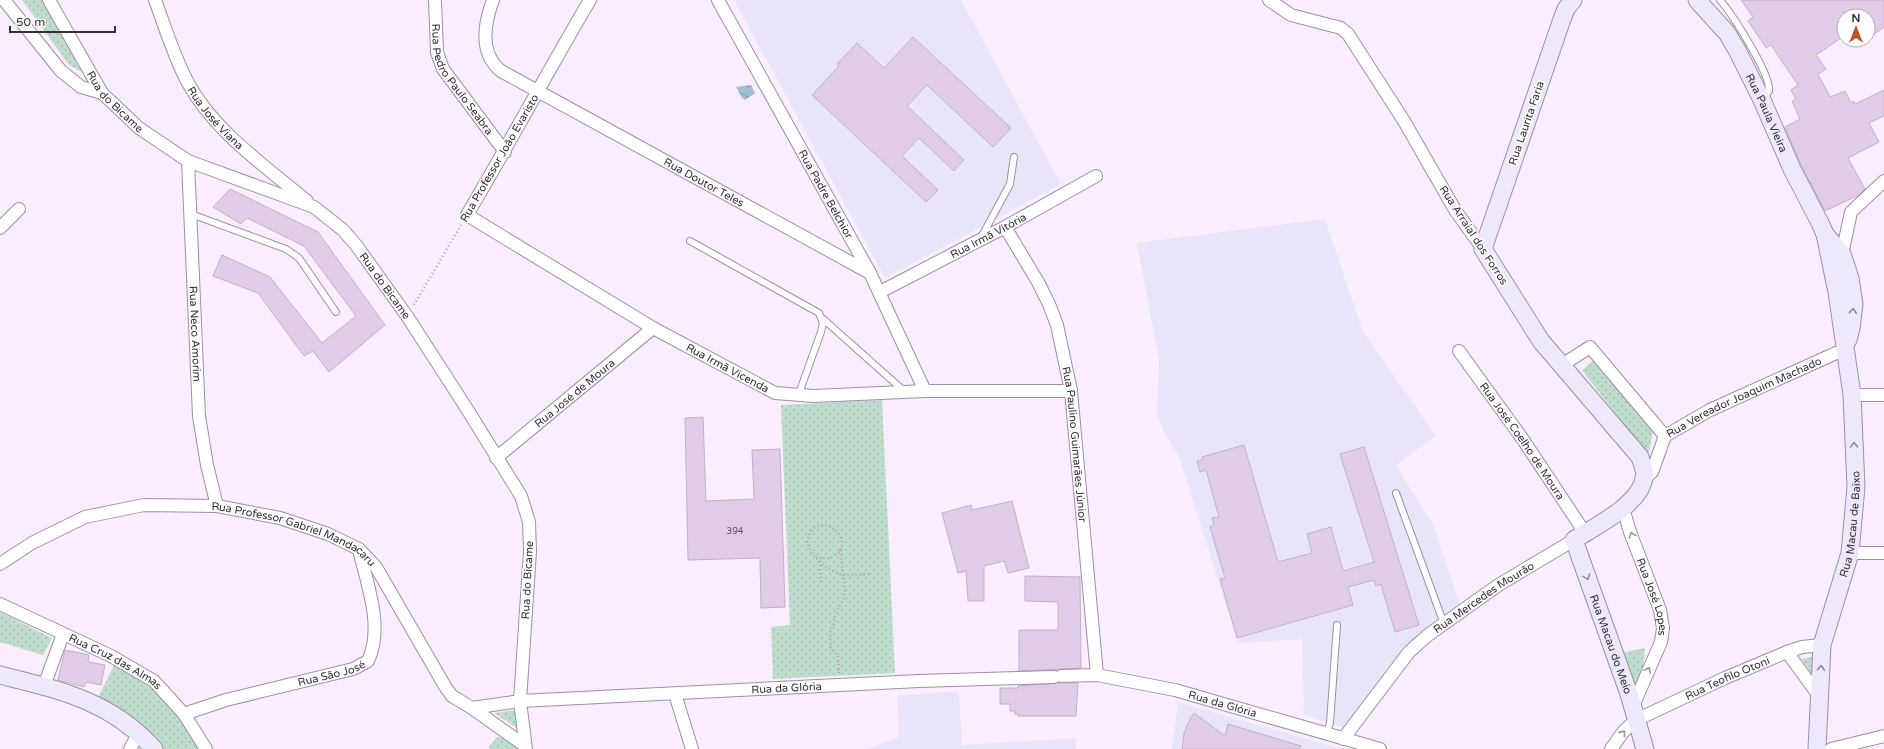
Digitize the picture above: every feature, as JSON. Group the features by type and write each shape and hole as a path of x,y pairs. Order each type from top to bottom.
{"main road":[{"name":"Rua Laurita Faria","path":"1483,249 1561,22 1566,9 1573,0"},
{"name":"Rua Paula Vieira","path":"1697,0 1727,33 1746,66 1792,169 1825,234 1842,254 1850,278 1854,304 1851,328 1845,349"},
{"name":"Rua Paula Vieira","path":"1825,234 1837,292 1845,349"},
{"name":"Rua Arraial dos Forros","path":"1483,249 1541,341 1640,457 1644,470 1644,479"},
{"name":"Rua Macau de Baixo","path":"1817,749 1822,645 1850,553 1856,487 1852,395 1845,349"},
{"name":"Rua Mercedes Mourão","path":"1579,536 1623,508 1638,492 1644,479"},
{"name":"Rua Macau do Meio","path":"1579,536 1645,749"},
{"path":"0,675 60,690 95,705 124,720 139,732 154,749"}],"street":[{"name":"Rua do Bicame","path":"49,0 102,93 139,128 188,161 314,207 343,230 356,245 407,316 521,496 529,522 530,551 520,701 525,747"},
{"name":"Rua José Viana","path":"155,0 183,73 199,99 229,134 314,207"},
{"name":"Rua Pedro Paulo Seabra","path":"435,0 438,52 443,70 505,152"},
{"name":"Rua Doutor Teles","path":"493,0 486,26 488,54 494,64 501,71 870,273"},
{"name":"Rua Professor João Evaristo","path":"467,215 505,152 590,0"},
{"name":"Rua Padre Belchior","path":"718,0 870,273 925,392"},
{"name":"Rua Arraial dos Forros","path":"1269,0 1291,14 1341,28 1348,34 1404,121 1455,210 1483,249"},
{"path":"3,3 61,71 81,86 102,93"},
{"name":"Rua Neco Amorim","path":"188,161 199,416 207,465 217,506"},
{"name":"Rua Irmã Vitória","path":"880,292 980,240 1096,176"},
{"path":"1842,254 1851,212 1884,181"},
{"path":"0,228 19,209"},
{"name":"Rua Irmã Vicenda","path":"467,215 653,328 716,360 775,393 798,396 905,392 1071,392"},
{"name":"Rua Paulino Guimarães Júnior","path":"1004,227 1038,282 1049,304 1057,325 1071,392 1097,675"},
{"name":"Rua José de Moura","path":"496,458 653,328"},
{"path":"1562,365 1590,346 1666,436"},
{"name":"Rua Vereador Joaquim Machado","path":"1644,479 1652,472 1666,436 1710,410 1845,349"},
{"name":"Rua José Coelho de Moura","path":"1459,351 1524,441 1579,536"},
{"path":"1852,395 1884,395"},
{"name":"Rua Professor Gabriel Mandacaru","path":"0,564 32,543 85,517 144,505 217,506 257,512 303,524 359,549 376,567 452,696 472,708 525,747"},
{"name":"Rua José Lopes","path":"1623,508 1630,532 1660,610 1663,628 1661,642 1634,713"},
{"name":"Rua Mercedes Mourão","path":"1343,739 1409,652 1444,624 1500,584 1579,536"},
{"name":"Rua São José","path":"184,714 226,700 353,669 368,661 374,642 374,619 359,549"},
{"path":"1850,553 1884,553"},
{"name":"Rua Cruz das Almas","path":"0,604 111,656 154,681 184,714 206,749"},
{"path":"44,686 63,634"},
{"name":"Rua Teofilo Otoni","path":"1634,713 1787,652 1802,647 1822,645"},
{"path":"1787,652 1819,696"},
{"name":"Rua da Glória","path":"520,701 839,685 1097,675 1176,690 1380,749"},
{"path":"675,694 692,749"},
{"path":"472,708 520,701"},
{"path":"1611,749 1634,713"},
{"path":"130,749 139,732"},
{"path":"1831,749 1884,736"}],"lane":[{"path":"1720,0 1735,21 1766,76 1769,84 1769,91 1762,100"},
{"path":"980,240 1010,184 1014,157"},
{"path":"191,214 286,249 299,258 336,312"},
{"path":"690,241 810,306 905,392"},
{"path":"798,396 821,332 822,318"},
{"path":"1396,493 1444,624"},
{"path":"1326,734 1330,723 1337,625"}],"path":[{"name":"Rua Professor João Evaristo","path":"407,316 467,215"},
{"path":"839,685 838,656 831,650 830,636 836,613 844,598 843,574 840,548 841,538 835,529 826,525 820,526 811,531 807,542 808,548 827,567 843,574 871,574"},
{"path":"816,556 827,558 837,553 840,548"},
{"path":"820,560 821,582"}],"shaded area":[{"path":"734,0 961,0 1061,184 885,278"},
{"path":"1325,219 1362,330 1436,436 1396,465 1433,525 1461,608 1428,627 1403,650 1345,728 1304,715 1302,639 1238,643 1179,456 1164,432 1157,414 1159,360 1137,243"},
{"path":"959,691 962,745 1076,738 1076,749 865,749 899,737 897,696"},
{"path":"1178,702 1342,749 1172,749"}],"green space":[{"path":"22,0 42,0 82,72 69,65"},
{"path":"1595,359 1653,431 1648,456 1582,370"},
{"path":"882,400 895,673 773,679 771,627 790,625 781,405"},
{"path":"0,612 52,638 43,655 0,642"},
{"path":"1645,648 1643,670 1633,692 1621,653"},
{"path":"1815,656 1816,682 1802,659"},
{"path":"114,665 153,687 179,716 200,749 163,749 146,729 128,713 98,698"},
{"path":"516,710 517,728 494,713"},
{"path":"497,737 510,740 521,749 490,749 489,747"}],"water":[{"path":"751,85 755,93 745,100 742,98 736,87"}],"building":[{"path":"1741,0 1884,0 1884,27 1876,33 1876,8 1836,8 1836,41 1816,55 1826,69 1818,74 1830,97 1845,91 1851,103 1854,101 1855,104 1884,90 1884,116 1869,123 1879,142 1848,158 1865,189 1859,195 1825,211 1801,165 1785,127 1800,119 1792,101 1796,99 1791,90 1798,85 1771,45 1766,48 1748,21 1753,17"},
{"path":"913,37 1011,128 993,147 927,85 907,106 964,160 954,171 919,138 902,156 938,190 926,202 812,95 839,66 837,64 857,43 884,68"},
{"path":"230,189 318,232 385,325 329,372 313,351 304,356 258,293 213,276 222,255 270,277 322,343 356,316 304,246 247,218 241,224 213,207"},
{"path":"703,417 706,501 754,499 752,450 780,449 785,607 761,608 760,558 688,560 685,418"},
{"path":"1244,445 1278,562 1312,553 1307,534 1331,527 1343,571 1374,562 1340,454 1364,447 1419,625 1395,632 1381,584 1376,586 1374,580 1348,587 1353,605 1237,638 1220,579 1225,578 1210,527 1214,525 1212,518 1219,517 1206,470 1200,472 1197,461 1202,460 1202,457"},
{"path":"1012,501 1029,568 1008,573 1004,561 984,566 984,601 968,601 966,571 958,573 942,513 971,505 972,510"},
{"path":"1025,576 1080,577 1081,668 1019,671 1019,630 1058,630 1058,602 1025,601"},
{"path":"65,650 89,655 88,662 105,665 101,685 86,682 84,687 58,680"},
{"path":"1078,683 1076,716 1018,716 1018,714 1015,714 1015,711 1010,711 1010,704 1000,704 1000,688 1018,688 1018,686"},
{"path":"1194,713 1225,736 1228,724 1301,746 1300,749 1182,749 1184,734"}]}
